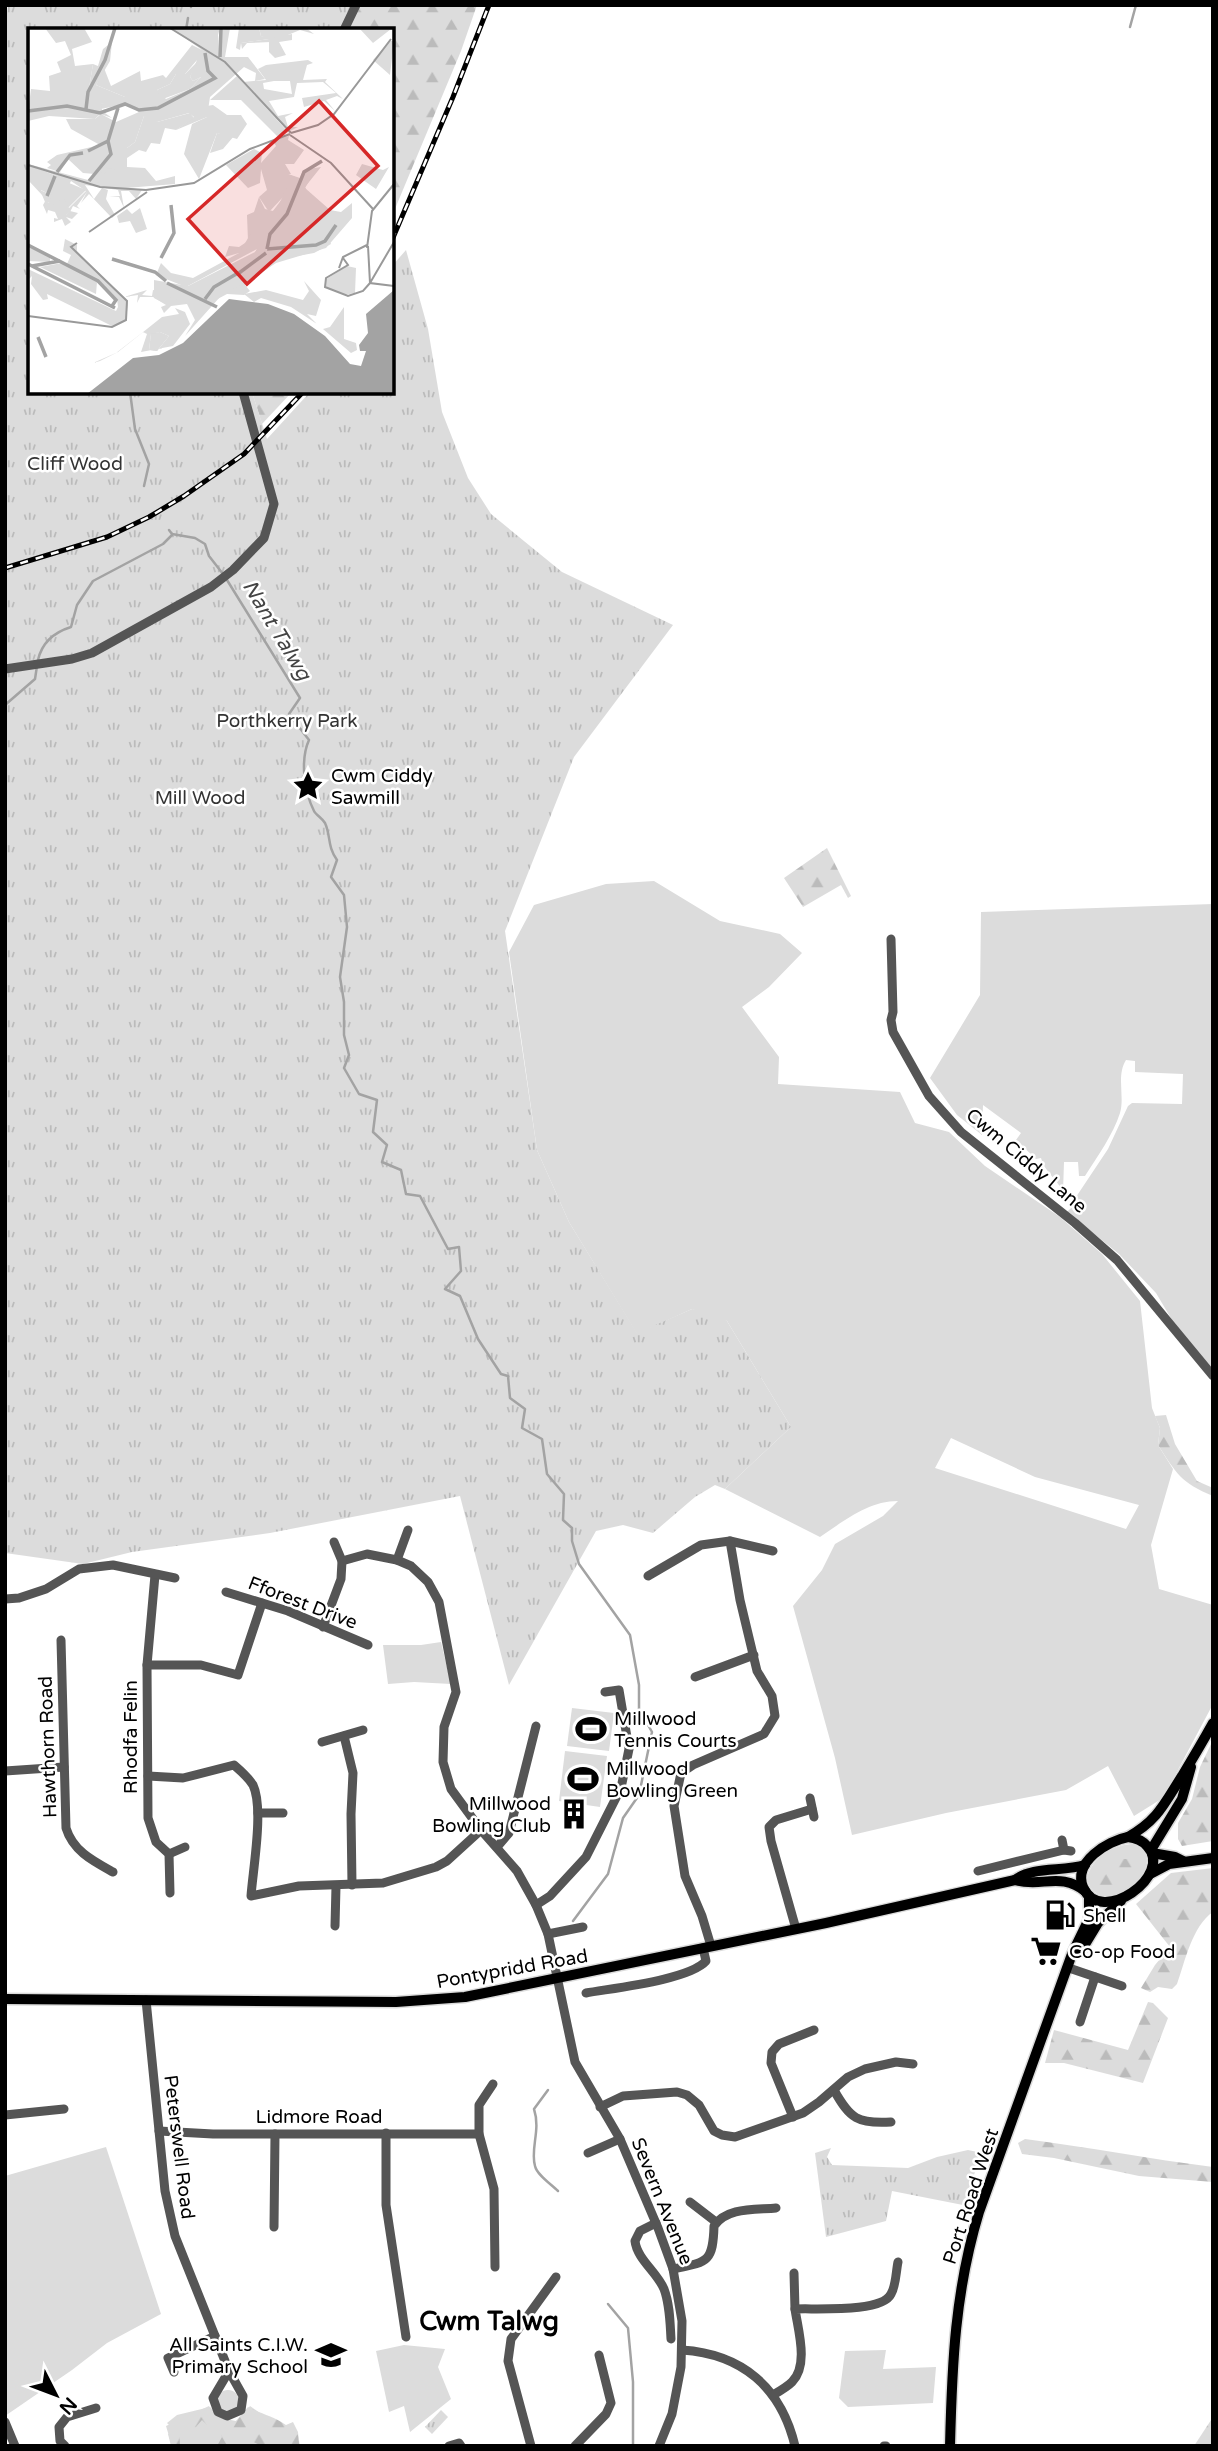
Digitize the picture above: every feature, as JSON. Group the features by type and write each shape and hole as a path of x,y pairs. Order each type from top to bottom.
{"main road":[{"path":"1213,1723 1192,1764 1160,1812 1145,1827 1107,1845 1085,1864 1081,1875 1087,1894 1099,1901 1109,1902 1127,1896 1140,1887 1158,1868 1183,1861 1213,1858"},
{"path":"1150,1874 1152,1852 1182,1799 1192,1764"},
{"path":"1128,1837 1141,1840 1152,1852 1183,1861"},
{"name":"Pontypridd Road","path":"5,1999 419,2001 495,1992 990,1886 1015,1880 1023,1873 1069,1870 1085,1864"},
{"name":"Pontypridd Road","path":"1015,1880 1025,1883 1063,1880 1073,1883 1087,1894"},
{"name":"Port Road West","path":"950,2446 956,2316 967,2253 1072,1954 1089,1919 1087,1894"},
{"name":"Port Road West","path":"1069,1968 1078,1958 1098,1923 1127,1896"}],"street":[{"path":"345,28 356,5"},
{"path":"5,668 72,659 92,653 128,635 220,580 264,538 274,504 244,394"},
{"name":"Cwm Ciddy Lane","path":"891,939 893,1032 929,1096 961,1132 1117,1260 1213,1376"},
{"path":"342,1561 367,1555 397,1560 408,1530"},
{"path":"648,1576 701,1545 730,1541 774,1551"},
{"path":"586,1993 668,1978 694,1970 706,1961 707,1947 702,1916 685,1876 674,1806 681,1773 693,1765 764,1734 775,1716 772,1696 757,1671 740,1600 730,1541"},
{"path":"324,1627 341,1579 342,1561 334,1542"},
{"name":"Severn Avenue","path":"397,1560 411,1566 428,1582 439,1602 456,1692 444,1727 443,1762 451,1789 481,1830 517,1871 536,1905 548,1934 575,2062 620,2139 673,2269 682,2321 682,2350 677,2395 668,2427 659,2446"},
{"path":"5,1599 19,1598 46,1589 79,1569 113,1565 175,1578"},
{"name":"Rhodfa Felin","path":"155,1575 147,1665 148,1818 156,1842 169,1854"},
{"name":"Fforest Drive","path":"226,1592 288,1611 369,1645"},
{"path":"147,1665 201,1665 238,1675 262,1603"},
{"name":"Hawthorn Road","path":"61,1640 66,1828 69,1839 92,1860 113,1872"},
{"path":"695,1677 754,1655"},
{"path":"536,1905 550,1896 586,1857 621,1788 629,1749 619,1690 605,1692"},
{"path":"497,1847 509,1833 536,1726"},
{"path":"322,1742 363,1730"},
{"path":"344,1736 353,1773 352,1885"},
{"path":"148,1776 183,1778 234,1765 249,1778 254,1788 258,1813 250,1896 299,1886 383,1883 436,1867 481,1830"},
{"path":"5,1772 64,1767"},
{"path":"796,1929 769,1827 776,1820 813,1813 810,1798"},
{"path":"258,1813 283,1813"},
{"path":"170,1893 169,1854 185,1847"},
{"path":"990,1886 983,1870 1066,1847"},
{"path":"335,1886 335,1926"},
{"path":"548,1934 583,1927"},
{"path":"1069,1968 1122,1986"},
{"path":"1080,2022 1095,1977"},
{"name":"Peterswell Road","path":"146,2000 165,2191 175,2236 229,2371 244,2401 241,2410 227,2416 215,2408 213,2398 229,2371"},
{"path":"793,2117 771,2063 772,2052 779,2044 814,2030"},
{"path":"600,2107 623,2096 677,2092 687,2095 699,2105 715,2131 735,2137 793,2117 813,2106 848,2077 865,2069 896,2062 913,2064"},
{"path":"493,2084 479,2105 479,2134 494,2189 495,2267"},
{"path":"834,2090 846,2111 867,2123 891,2122"},
{"path":"5,2115 64,2109"},
{"name":"Lidmore Road","path":"159,2131 479,2134"},
{"path":"386,2133 386,2205 406,2337"},
{"path":"274,2227 275,2134"},
{"path":"588,2153 620,2139"},
{"path":"690,2202 716,2222"},
{"path":"673,2269 703,2263 710,2257 716,2222 731,2212 776,2208"},
{"path":"656,2223 636,2235 636,2247 664,2290 671,2339"},
{"path":"796,2309 862,2307 884,2302 891,2294 898,2262"},
{"path":"774,2395 792,2382 799,2372 801,2355 794,2273"},
{"path":"531,2446 508,2361 511,2339 556,2277"},
{"path":"174,2372 168,2358 215,2336"},
{"path":"682,2350 705,2352 730,2360 758,2378 774,2395 791,2429 795,2446"},
{"path":"575,2446 606,2414 611,2403 599,2355"},
{"path":"65,2446 60,2441 59,2427 67,2417 96,2408"},
{"path":"5,2422 15,2446"},
{"path":"449,2446 459,2443 461,2446"}],"green space":[{"name":"Porthkerry Park","path":"8,5 359,5 347,28 28,28 28,394 253,394 267,439 308,394 394,394 394,264 406,250 428,329 442,412 468,478 491,514 562,572 673,625 574,757 505,931 537,1150 569,1222 637,1333 692,1309 712,1311 727,1321 791,1427 725,1489 715,1485 695,1497 653,1533 623,1525 596,1531 509,1685 460,1496 270,1533 132,1552 83,1564 5,1553 5,26"},
{"path":"359,5 477,5 461,51 394,211 394,28 347,28"},
{"path":"253,394 290,394 262,424"},
{"path":"827,848 851,896 848,898 841,885 803,907 784,878"},
{"path":"654,881 720,921 780,934 802,953 769,987 742,1007 779,1057 778,1084 900,1092 915,1123 949,1132 985,1166 1060,1217 1102,1254 1140,1301 1152,1408 1160,1428 1158,1445 1173,1469 1151,1545 1159,1589 1213,1605 1213,1704 1163,1798 1134,1816 1108,1766 1066,1790 946,1813 852,1835 835,1758 793,1606 822,1570 835,1544 883,1516 898,1501 866,1508 820,1537 725,1489 791,1427 727,1321 692,1309 637,1334 569,1222 537,1150 509,952 534,905 606,884","holes":["951,1438 1035,1477 1139,1505 1126,1529 935,1468"]},
{"path":"1213,904 1213,1370 1175,1325 1156,1293 1119,1254 1067,1212 1071,1208 1069,1201 1076,1197 1108,1149 1128,1106 1132,1103 1182,1104 1183,1074 1135,1072 1135,1061 1126,1060 1122,1073 1120,1113 1113,1129 1085,1176 1079,1176 1078,1162 1064,1162 1063,1192 1041,1158 1036,1159 1016,1140 1021,1133 983,1105 982,1135 957,1115 930,1078 980,995 981,912"},
{"path":"1166,1415 1175,1444 1197,1481 1213,1488 1213,1496 1186,1482 1158,1445 1160,1428 1155,1416"},
{"path":"441,1642 451,1684 388,1684 383,1645"},
{"name":"Millwood Tennis Courts","path":"572,1708 614,1713 609,1751 567,1746"},
{"path":"1213,1740 1213,1841 1182,1846 1178,1839 1178,1823 1192,1799 1200,1767"},
{"name":"Millwood Bowling Green","path":"565,1751 607,1756 600,1807 559,1801"},
{"path":"1133,1844 1144,1852 1147,1863 1142,1875 1132,1886 1119,1894 1106,1896 1095,1892 1087,1879 1093,1865 1111,1850"},
{"path":"1109,1856 1132,1859 1142,1868 1133,1882 1109,1895 1098,1890 1094,1882 1101,1862"},
{"path":"1213,1868 1213,1912 1194,1935 1177,1984 1172,1989 1158,1987 1150,1992 1141,1988 1170,1947 1136,1904 1171,1873"},
{"path":"1148,2002 1153,2003 1168,2018 1143,2083 1064,2063 1045,2063 1054,2030 1128,2050"},
{"path":"1025,2139 1213,2167 1213,2182 1139,2176 1022,2154 1018,2143"},
{"path":"106,2147 161,2314 107,2343 5,2416 5,2176"},
{"path":"831,2148 827,2157 832,2165 908,2168 937,2157 968,2150 982,2153 963,2205 892,2191 886,2221 826,2237 815,2153"},
{"path":"404,2345 445,2349 438,2367 451,2399 410,2432 404,2406 389,2412 376,2351"},
{"path":"886,2350 883,2369 936,2367 933,2403 848,2407 839,2398 845,2351"},
{"path":"228,2390 236,2393 239,2401 236,2409 228,2412 220,2409 217,2401 220,2393"},
{"path":"209,2406 216,2417 230,2424 242,2418 250,2406 299,2441 300,2446 172,2446 166,2426"},
{"path":"210,2407 221,2418 236,2421 248,2407 286,2425 293,2422 298,2432 299,2444 262,2446 251,2441 251,2434 259,2424 258,2419 244,2432 234,2433 228,2441 229,2446 217,2446 222,2437 218,2425 209,2427 202,2420 195,2428 179,2426 180,2446 171,2446 168,2434 174,2430 167,2423 177,2415"},
{"path":"441,2410 448,2417 432,2434 425,2427"},
{"path":"1213,2417 1213,2446 1194,2446"}],"waterway":[{"path":"1130,27 1136,5"},
{"name":"Nant Talwg","path":"186,28 188,18"},
{"name":"Nant Talwg","path":"130,394 135,429 149,464 144,486"},
{"name":"Nant Talwg","path":"169,530 172,534 195,538 205,544 209,556 223,574"},
{"path":"38,660 50,639 71,627 77,605 93,581 163,544 172,535"},
{"name":"Nant Talwg","path":"227,580 300,698 289,714 309,740 304,766 308,794 314,811 327,828 337,860 331,877 344,895 347,927 340,977 344,1002 344,1035 349,1055 344,1068 359,1094 377,1100 373,1132 387,1145 382,1162 401,1170 406,1194 420,1196 448,1249 459,1247 461,1271 445,1289 460,1296 478,1339 501,1374 508,1376 510,1398 525,1409 522,1428 542,1439 547,1474 564,1494 563,1520 572,1528 572,1541 579,1564 630,1635 639,1685 639,1709 652,1732 639,1795 623,1818 608,1874 573,1921"},
{"path":"5,705 35,679 37,666"},
{"name":"Nant Talwg","path":"548,2090 534,2109 534,2160 538,2173 558,2191"},
{"name":"Nant Talwg","path":"608,2304 628,2328 633,2382 633,2444"}],"railway":[{"path":"394,235 489,5"},
{"path":"5,568 107,537 149,517 244,454 301,394"}],"place":[{"name":"Cwm Ciddy Sawmill","path":"308,786"},
{"name":"Millwood Tennis Courts","path":"591,1729"},
{"name":"Millwood Bowling Green","path":"583,1779"},
{"name":"Millwood Bowling Club","path":"574,1814"},
{"name":"Shell","path":"1060,1915"},
{"name":"Co-op Food","path":"1046,1951"},
{"name":"All Saints C.I.W. Primary School","path":"331,2355"}],"district":[{"name":"Cwm Talwg","path":"489,2321"}],"park label":[{"name":"Cliff Wood","path":"75,463"},
{"name":"Mill Wood","path":"200,797"}]}
